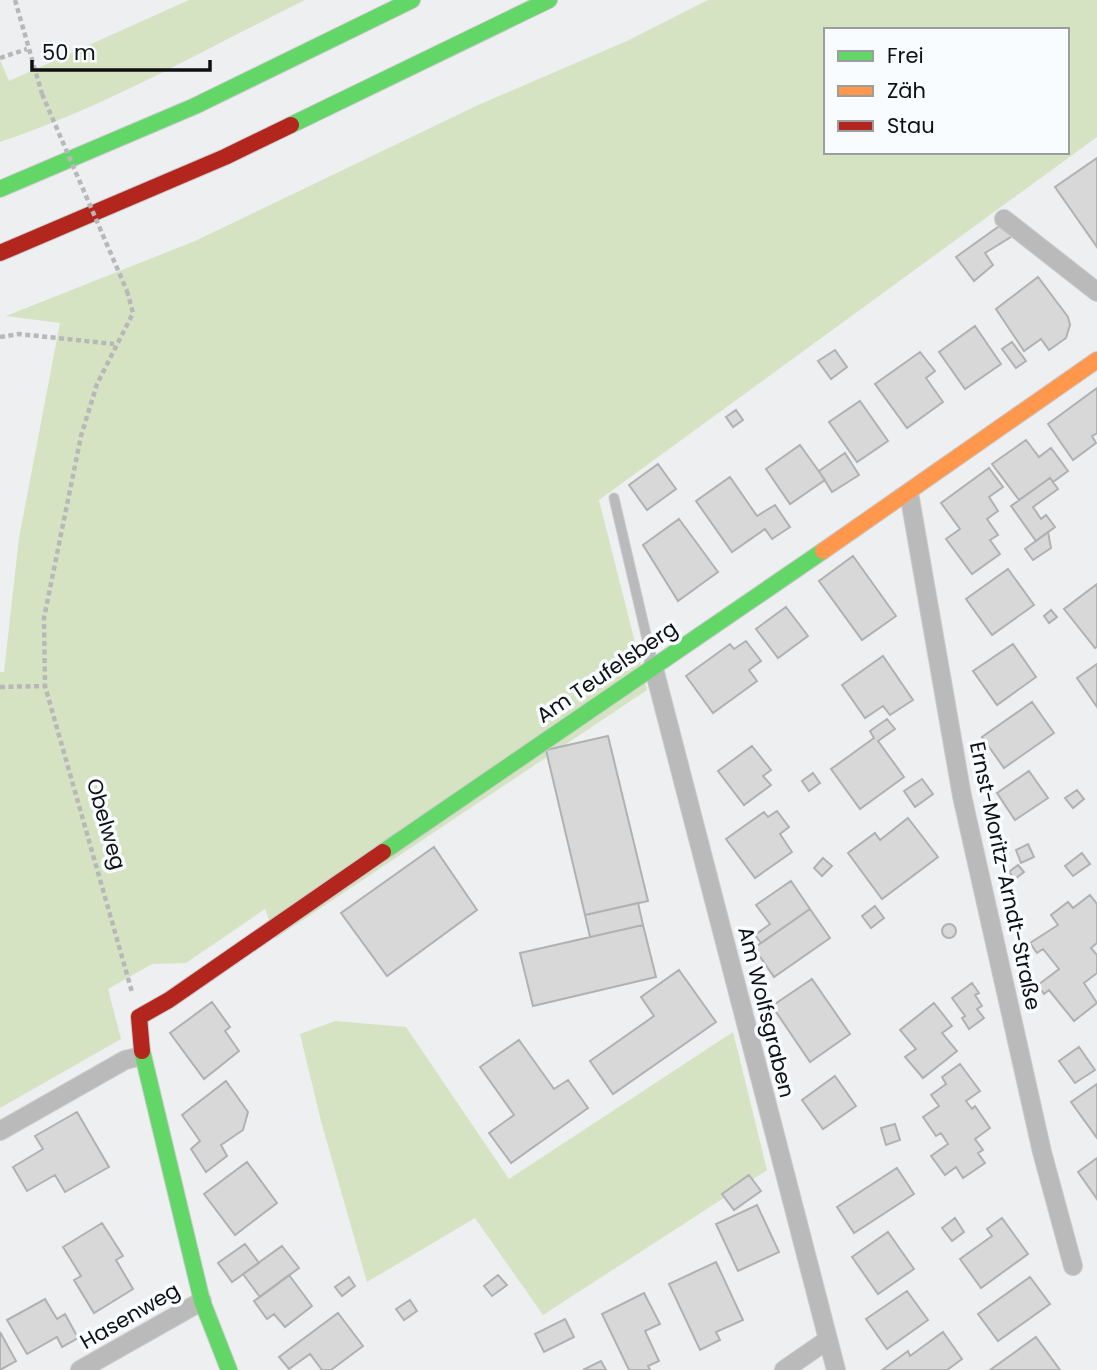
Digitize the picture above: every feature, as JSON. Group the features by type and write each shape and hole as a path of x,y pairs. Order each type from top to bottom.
{"main road":[{"path":"0,189 195,106 412,0"},
{"path":"0,253 225,157 549,0"},
{"name":"Am Teufelsberg","path":"139,1017 169,1000 653,665 909,493 1097,360"},
{"path":"139,1017 142,1056 202,1301 229,1370"}],"street":[{"path":"1004,219 1097,292"},
{"name":"Ernst-Moritz-Arndt-Straße","path":"909,493 962,796 1042,1152 1073,1266"},
{"name":"Am Wolfsgraben","path":"653,665 826,1341 836,1370"},
{"path":"0,1130 125,1060 142,1056"},
{"name":"Hasenweg","path":"80,1370 202,1301"},
{"path":"784,1370 826,1341"}],"lane":[{"path":"614,498 653,665"}],"path":[{"path":"0,58 27,49 15,0"},
{"name":"Obelweg","path":"27,49 43,94 127,290 133,313 114,344 80,436 44,618 45,686 139,1017"},
{"path":"0,337 19,334 114,344"},
{"path":"0,687 45,686"}],"green space":[{"path":"189,0 305,0 117,95 0,142 0,60 9,81"},
{"path":"708,0 1097,0 1097,137 599,500 647,690 276,938 265,909 186,963 152,964 108,989 121,1039 0,1108 0,672 4,672 19,538 60,323 6,316 195,241 476,106 627,41"},
{"path":"335,1021 406,1027 509,1179 733,1032 767,1170 543,1315 475,1218 367,1282 321,1121 300,1034"}],"building":[{"path":"1097,158 1097,247 1055,187"},
{"path":"1002,224 1014,235 985,253 993,265 974,281 956,257"},
{"path":"1038,277 1068,317 1070,325 1066,338 1049,350 1041,339 1024,351 996,309"},
{"path":"975,326 1001,364 965,389 939,352"},
{"path":"1012,342 1026,361 1016,368 1002,349"},
{"path":"835,350 847,367 831,379 818,361"},
{"path":"920,352 935,371 926,378 943,402 907,428 875,384"},
{"path":"1097,388 1097,433 1092,436 1096,443 1073,460 1048,424"},
{"path":"860,401 888,441 857,462 829,422"},
{"path":"736,410 743,420 733,427 726,417"},
{"path":"1026,440 1039,457 1051,448 1068,471 1053,482 1050,478 1019,500 992,464"},
{"path":"800,445 825,480 790,504 766,469"},
{"path":"845,453 859,475 832,492 819,471"},
{"path":"658,464 676,489 647,510 629,485"},
{"path":"989,468 1003,487 989,497 998,511 987,519 998,535 990,540 1000,554 972,574 946,539 960,529 941,503"},
{"path":"730,477 757,516 775,505 790,527 772,539 765,529 732,552 696,501"},
{"path":"1050,478 1058,489 1033,507 1041,519 1046,515 1055,527 1036,541 1011,506"},
{"path":"679,519 718,572 678,601 643,545"},
{"path":"1048,532 1051,548 1033,560 1025,549"},
{"path":"853,556 896,616 862,640 819,581"},
{"path":"1008,569 1034,605 992,635 966,599"},
{"path":"1097,584 1097,647 1095,648 1064,609"},
{"path":"786,607 808,636 778,658 756,629"},
{"path":"1051,610 1057,617 1049,623 1044,616"},
{"path":"746,641 761,661 749,670 757,681 713,713 686,676 730,644 734,649"},
{"path":"1013,644 1036,677 997,705 973,671"},
{"path":"883,656 913,700 890,715 883,706 865,718 842,685"},
{"path":"1097,664 1097,707 1077,678"},
{"path":"1032,702 1054,733 1004,768 982,737"},
{"path":"887,719 895,729 878,741 904,777 860,809 831,769 874,738 870,731"},
{"path":"608,736 648,901 585,915 546,750"},
{"path":"752,746 771,770 763,776 771,785 744,805 718,771"},
{"path":"1029,771 1048,798 1015,820 997,793"},
{"path":"813,773 820,783 809,791 802,781"},
{"path":"922,779 933,794 915,807 904,791"},
{"path":"1077,790 1084,799 1073,808 1065,798"},
{"path":"777,811 789,827 780,834 792,852 755,878 726,839 764,812 768,817"},
{"path":"908,818 938,857 882,899 848,853 875,833 880,840"},
{"path":"1028,844 1034,857 1021,863 1016,850"},
{"path":"434,847 477,910 387,976 341,913"},
{"path":"1082,853 1090,864 1073,876 1065,866"},
{"path":"823,858 832,866 822,876 814,868"},
{"path":"1018,865 1024,872 1015,879 1009,872"},
{"path":"791,881 810,909 761,943 755,935 770,924 756,905"},
{"path":"1090,895 1097,904 1097,943 1091,948 1097,955 1097,973 1084,983 1097,1003 1074,1021 1049,990 1044,994 1038,985 1059,969 1043,949 1037,953 1030,943 1058,925 1051,915 1068,902 1073,908"},
{"path":"638,903 643,925 590,937 585,915"},
{"path":"875,906 884,918 871,928 862,916"},
{"path":"810,909 830,938 774,977 754,948"},
{"path":"946,924 952,924 956,931 952,938 946,938 942,934 942,928"},
{"path":"643,925 656,977 533,1006 520,953"},
{"path":"679,970 716,1022 613,1094 590,1061 654,1016 641,997"},
{"path":"812,979 850,1034 810,1062 772,1006"},
{"path":"972,983 979,993 975,995 982,1006 977,1009 984,1018 969,1029 962,1018 965,1016 952,998"},
{"path":"212,1002 230,1027 225,1031 239,1051 204,1079 170,1033"},
{"path":"934,1003 952,1026 942,1033 957,1051 923,1078 905,1057 916,1049 900,1030"},
{"path":"519,1040 554,1089 568,1080 588,1108 511,1163 489,1133 514,1115 480,1067"},
{"path":"1079,1047 1095,1070 1075,1083 1059,1061"},
{"path":"960,1064 980,1091 966,1101 972,1109 975,1106 990,1128 975,1139 983,1150 978,1153 985,1163 963,1178 956,1167 945,1175 931,1156 948,1144 941,1133 936,1136 923,1117 939,1106 931,1095 946,1084 942,1077"},
{"path":"835,1076 856,1106 823,1129 802,1100"},
{"path":"226,1081 248,1112 243,1130 221,1145 227,1156 206,1172 191,1149 200,1141 182,1115"},
{"path":"1097,1084 1097,1138 1071,1102"},
{"path":"77,1112 109,1167 65,1192 55,1175 27,1191 13,1167 43,1149 35,1136"},
{"path":"895,1124 900,1140 886,1145 881,1128"},
{"path":"1097,1158 1097,1199 1078,1172"},
{"path":"247,1162 277,1203 235,1235 204,1194"},
{"path":"897,1168 914,1194 854,1233 837,1207"},
{"path":"749,1175 761,1191 734,1210 722,1194"},
{"path":"757,1205 779,1252 738,1271 716,1224"},
{"path":"955,1218 964,1232 952,1241 942,1228"},
{"path":"1002,1218 1028,1254 981,1288 960,1259 992,1236 987,1229"},
{"path":"102,1223 123,1256 116,1260 133,1289 94,1313 74,1280 81,1276 63,1247"},
{"path":"888,1232 914,1269 878,1294 852,1257"},
{"path":"245,1244 259,1263 232,1282 218,1263"},
{"path":"282,1246 299,1268 260,1297 243,1274"},
{"path":"716,1262 743,1320 716,1332 720,1340 700,1350 669,1284"},
{"path":"289,1275 312,1306 285,1327 274,1314 267,1319 254,1301"},
{"path":"498,1275 507,1285 492,1296 484,1286"},
{"path":"349,1277 355,1286 342,1296 335,1287"},
{"path":"1030,1277 1050,1304 998,1341 978,1314"},
{"path":"907,1291 928,1320 887,1349 866,1319"},
{"path":"644,1293 660,1324 645,1331 659,1361 648,1366 650,1370 629,1370 602,1314"},
{"path":"45,1299 57,1319 65,1314 78,1338 62,1347 57,1337 27,1354 7,1320"},
{"path":"410,1300 417,1311 404,1320 396,1309"},
{"path":"338,1313 363,1346 331,1370 322,1370 310,1354 289,1369 279,1357"},
{"path":"565,1319 574,1337 544,1352 535,1334"},
{"path":"0,1332 16,1361 0,1370"},
{"path":"943,1332 962,1359 947,1370 882,1370 908,1351 910,1356"},
{"path":"1036,1337 1060,1370 990,1370"},
{"path":"601,1361 606,1370 583,1370"}],"traffic: fast":[{"path":"0,189 195,106 412,0"},
{"path":"291,125 549,0"},
{"path":"383,852 823,551"},
{"path":"142,1051 202,1301 229,1370"}],"traffic: slow":[{"path":"823,551 1097,360"}],"traffic: jam":[{"path":"0,253 225,157 291,125"},
{"path":"142,1051 139,1017 169,1000 383,852"}]}
